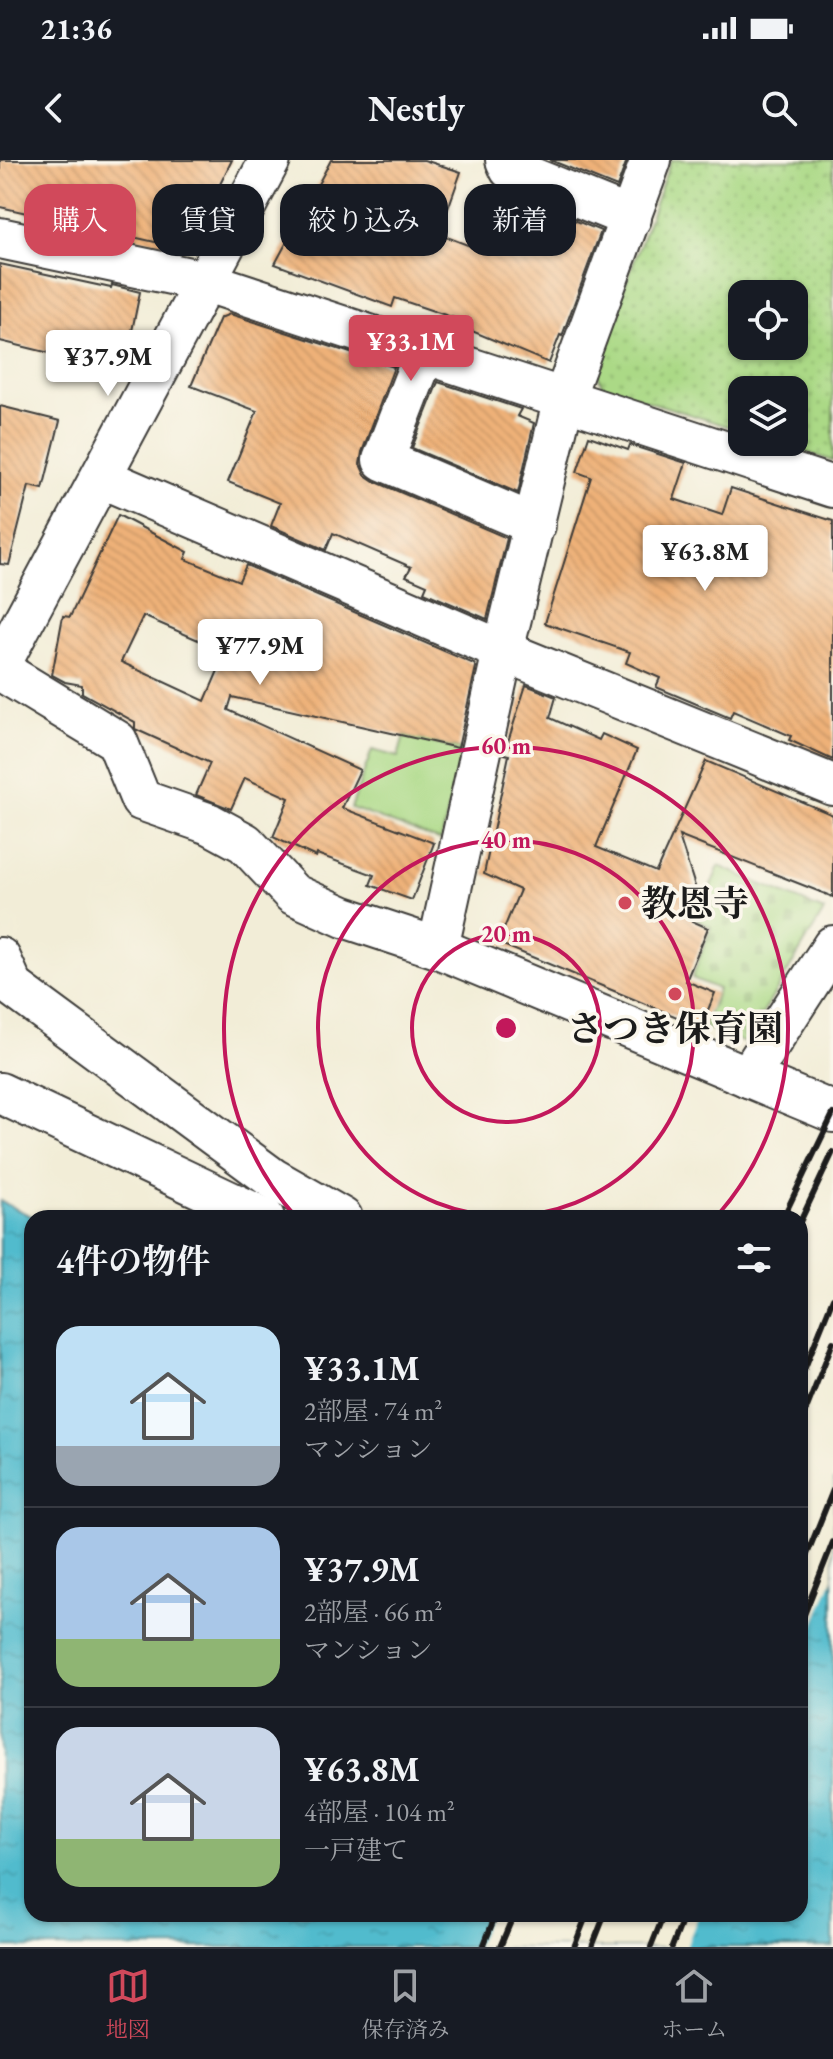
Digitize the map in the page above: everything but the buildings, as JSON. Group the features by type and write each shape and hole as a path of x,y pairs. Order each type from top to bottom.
{"street":[{"path":"270,160 0,668 117,741 141,800 210,824 245,843 293,894 344,917 438,948 833,1112"},
{"path":"506,160 510,169 631,218"},
{"path":"438,948 503,651 564,398 651,160"},
{"path":"0,238 204,281 833,487"},
{"path":"424,354 383,460 535,525"},
{"path":"102,478 503,651 833,785"},
{"path":"748,1077 833,946"},
{"path":"0,958 13,987 272,1178 328,1210"},
{"path":"0,1093 247,1210"}],"green space":[{"path":"671,160 833,160 833,461 808,453 808,376 728,376 728,427 603,387 595,368"},
{"path":"404,736 463,750 441,841 351,808 372,750 398,757"},
{"path":"719,866 824,911 745,1043 704,1027 718,989 692,978 711,927 697,920"}],"water":[{"path":"0,1201 24,1213 24,1922 808,1922 808,1473 833,1480 833,1947 0,1947"}],"pier":[{"path":"808,1469 833,1476 833,1578 808,1641"},
{"path":"486,1922 696,1922 686,1947 476,1947"}],"railway":[{"path":"787,1210 833,1114"},
{"path":"806,1210 833,1152"},
{"path":"808,1360 833,1298"},
{"path":"808,1405 833,1342"},
{"path":"808,1552 833,1490"},
{"path":"808,1605 833,1542"},
{"path":"483,1947 493,1922"},
{"path":"500,1947 511,1922"},
{"path":"574,1947 584,1922"},
{"path":"592,1947 602,1922"},
{"path":"651,1947 661,1922"},
{"path":"672,1947 682,1922"}],"place":[{"name":"教恩寺","path":"625,903"},
{"name":"さつき保育園","path":"675,994"}]}
